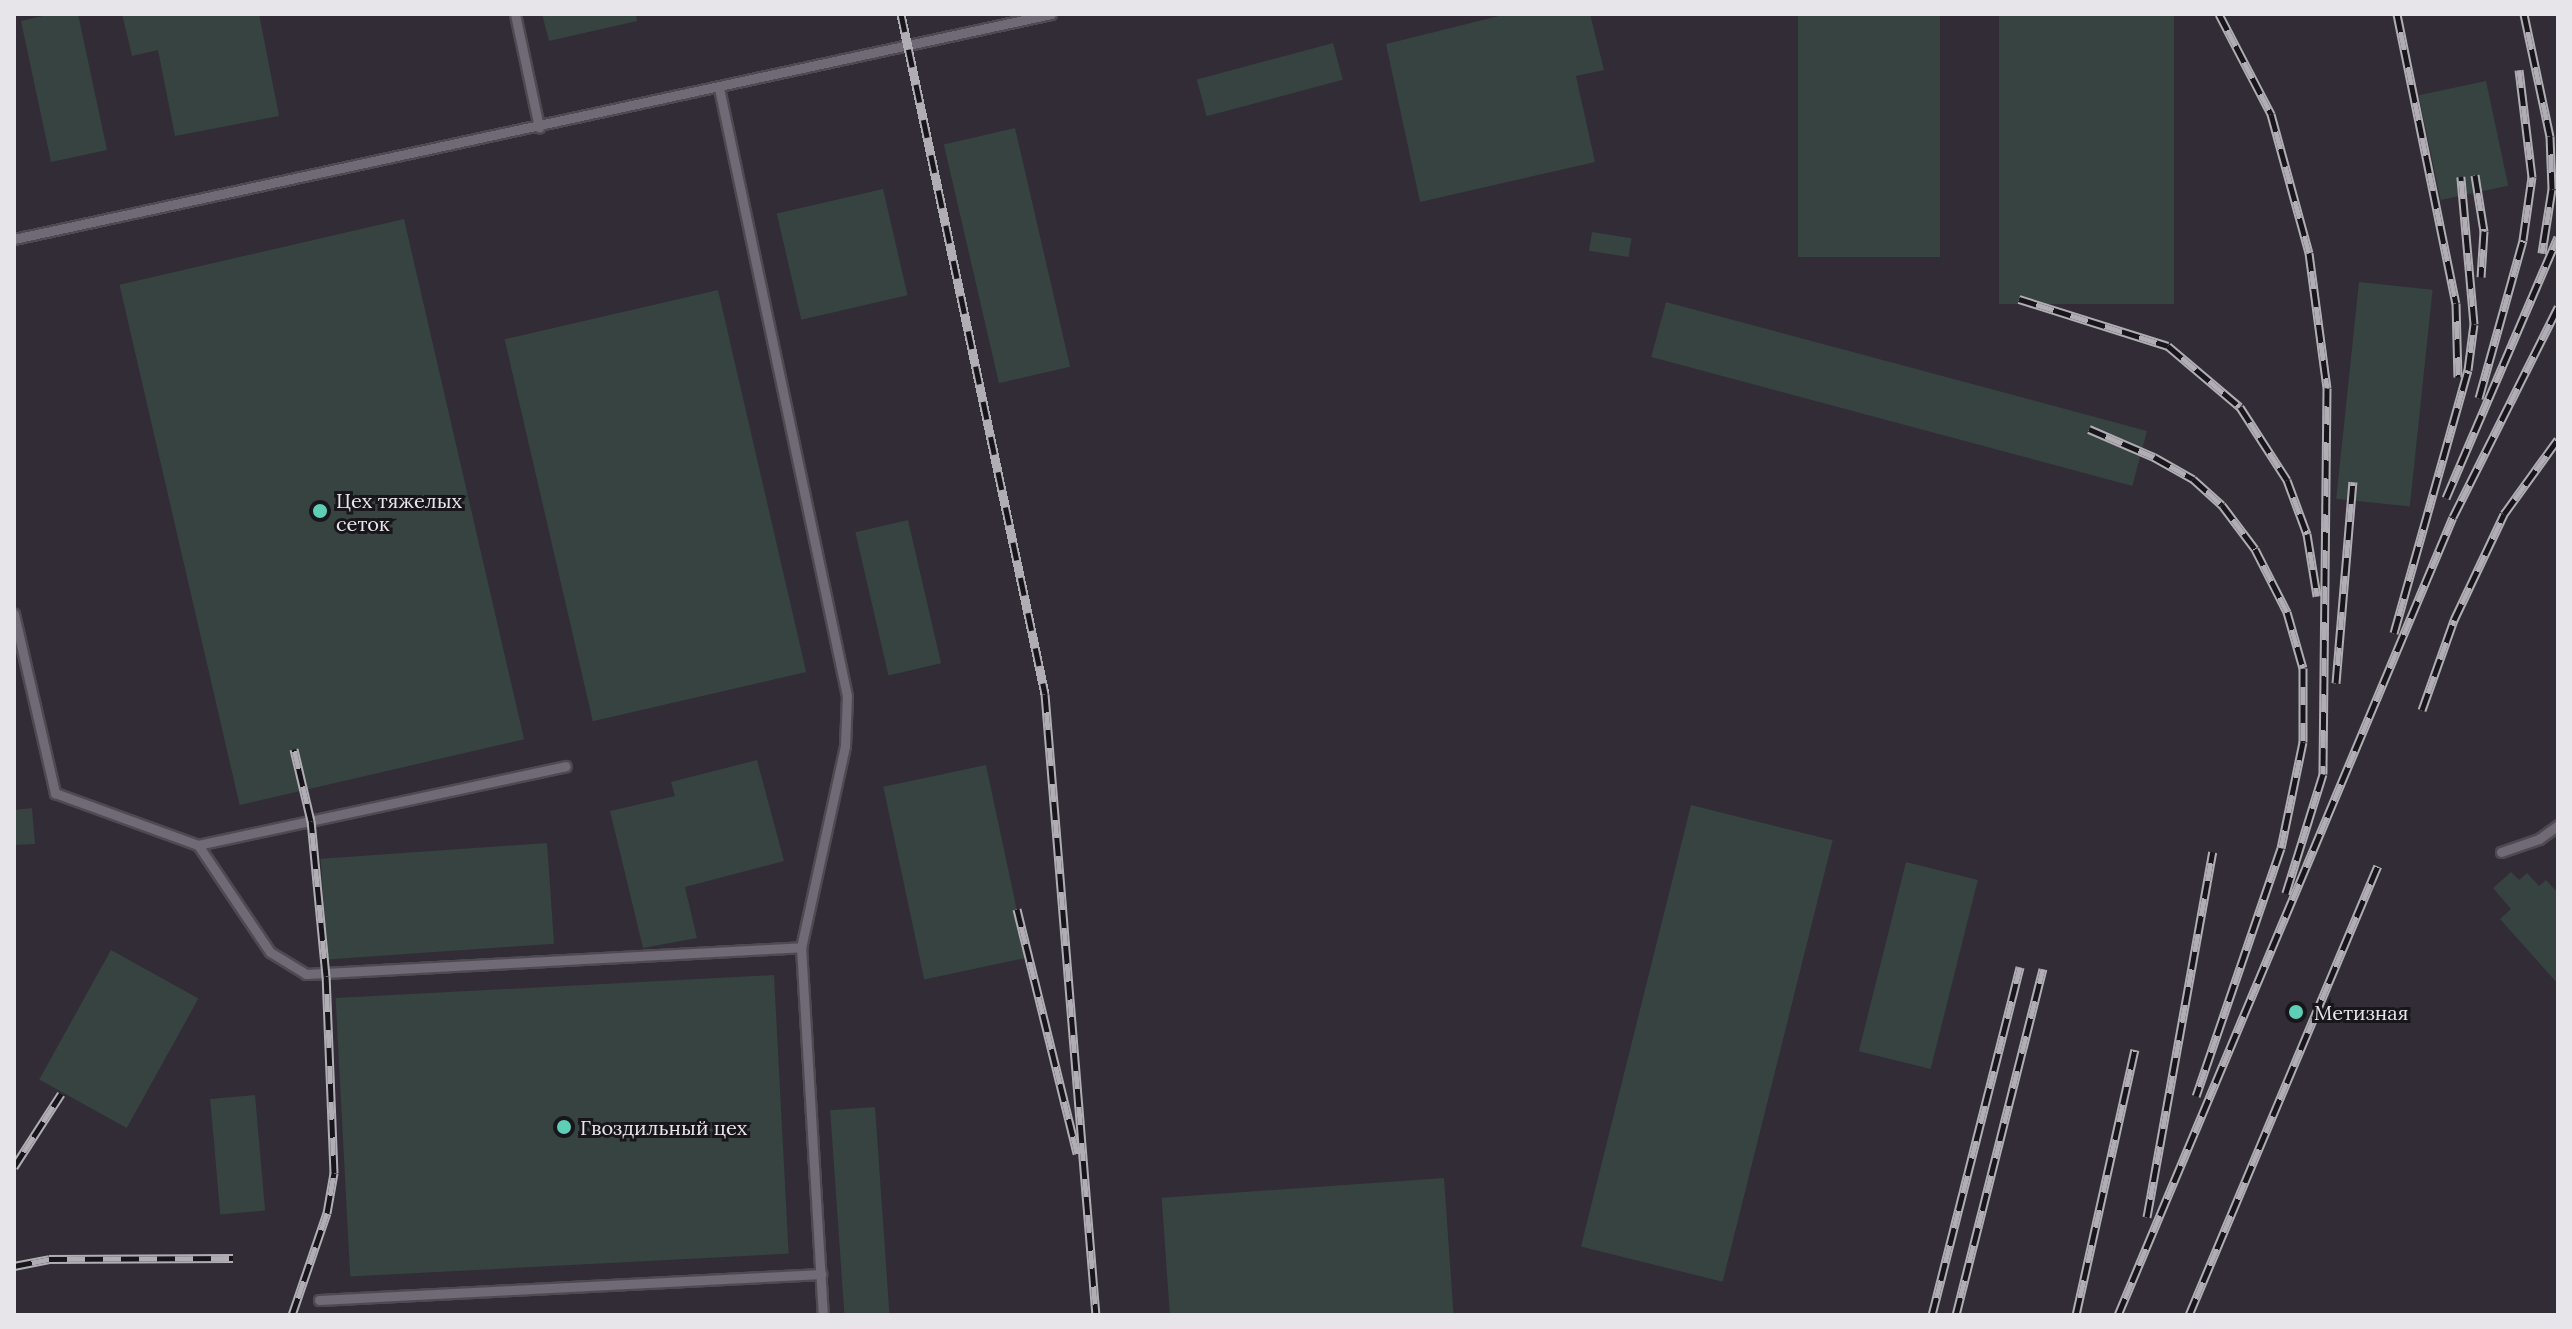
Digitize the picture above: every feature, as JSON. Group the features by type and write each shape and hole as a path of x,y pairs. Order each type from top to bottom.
{"lane":[{"path":"515,14 539,127"},
{"path":"14,239 1051,14"},
{"path":"719,88 847,696 845,746 801,947 823,1315"},
{"path":"14,614 55,793 198,845 566,766"},
{"path":"2501,852 2539,839 2558,825"},
{"path":"198,845 270,952 306,974 801,947"},
{"path":"319,1300 821,1274"}],"building":[{"path":"51,14 78,14 107,150 51,162 21,21"},
{"path":"122,14 259,14 279,116 175,136 158,50 132,56"},
{"path":"542,14 636,14 637,21 549,41"},
{"path":"1507,14 1590,14 1604,70 1576,76 1595,162 1420,202 1386,44"},
{"path":"1798,14 1940,14 1940,257 1798,257"},
{"path":"1999,14 2174,14 2174,304 1999,304"},
{"path":"1333,43 1343,80 1207,116 1197,79"},
{"path":"2486,81 2508,186 2441,200 2419,95"},
{"path":"1015,128 1070,367 999,383 944,144"},
{"path":"883,189 908,295 801,320 777,214"},
{"name":"Цех тяжелых сеток","path":"404,219 524,739 240,805 119,285"},
{"path":"1592,232 1632,238 1629,257 1589,251"},
{"path":"2359,282 2433,290 2410,507 2336,499"},
{"path":"718,290 806,672 593,721 505,339"},
{"path":"1666,302 2147,431 2132,486 1651,357"},
{"path":"908,520 941,663 888,675 855,532"},
{"path":"757,760 784,861 685,887 697,938 643,948 610,811 675,796 671,782"},
{"path":"986,765 1027,958 924,980 883,787"},
{"path":"1691,805 1833,840 1723,1282 1581,1246"},
{"path":"32,808 35,844 14,845 14,810"},
{"path":"547,843 554,944 328,960 321,859"},
{"path":"1906,862 1978,880 1931,1069 1859,1051"},
{"path":"2511,872 2519,880 2527,873 2539,886 2546,880 2558,893 2558,984 2500,919 2511,909 2493,888"},
{"path":"111,950 198,998 127,1128 39,1079"},
{"name":"Гвоздильный цех","path":"774,975 789,1254 350,1277 336,998"},
{"path":"255,1095 265,1211 220,1214 210,1099"},
{"path":"875,1107 890,1314 844,1315 830,1110"},
{"path":"1444,1178 1454,1315 1170,1315 1162,1198"}],"railway":[{"path":"901,14 1045,694 1096,1315"},
{"path":"2219,14 2271,114 2309,253 2327,388 2323,774 2286,893"},
{"path":"2397,14 2456,303 2458,377"},
{"path":"2524,14 2550,136 2552,189 2542,253"},
{"path":"2479,398 2523,240 2532,177 2519,70"},
{"path":"2475,175 2484,231 2481,277"},
{"path":"2394,633 2468,370 2474,324 2461,177"},
{"path":"2446,498 2558,237"},
{"path":"2019,299 2168,346 2240,407 2287,480 2307,534 2317,596"},
{"path":"2118,1315 2453,517 2558,307"},
{"path":"2089,429 2154,457 2193,479 2222,505 2255,549 2287,612 2303,668 2303,742 2281,848 2196,1096"},
{"path":"2422,710 2454,620 2504,514 2558,439"},
{"path":"2336,683 2353,482"},
{"path":"292,1315 327,1213 334,1173 326,976 311,821 294,749"},
{"path":"2147,1217 2213,852"},
{"path":"2189,1315 2378,866"},
{"path":"1017,909 1077,1154"},
{"path":"1932,1315 2020,967"},
{"path":"1956,1315 2043,969"},
{"path":"2076,1315 2135,1049"},
{"path":"14,1167 61,1094"},
{"path":"14,1266 49,1259 233,1258"}],"place":[{"name":"Цех тяжелых сеток","path":"320,511"},
{"name":"Метизная","path":"2296,1012"},
{"name":"Гвоздильный цех","path":"564,1127"}]}
